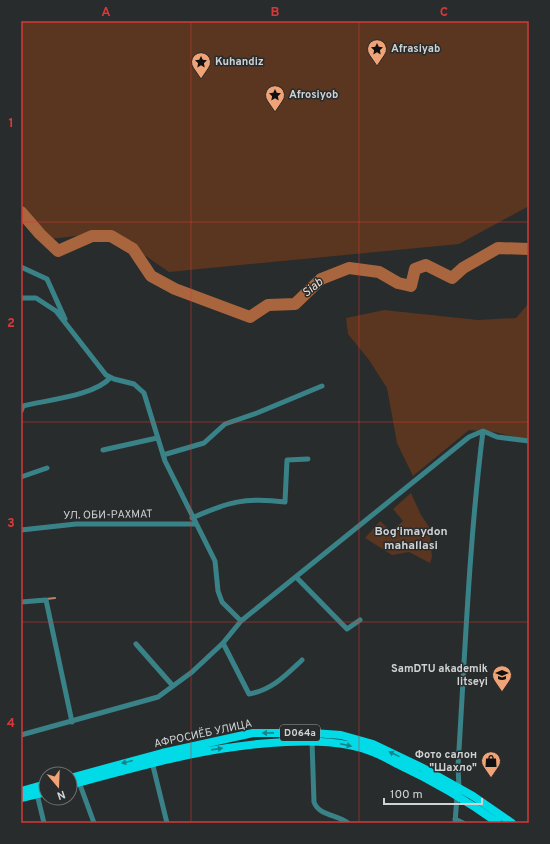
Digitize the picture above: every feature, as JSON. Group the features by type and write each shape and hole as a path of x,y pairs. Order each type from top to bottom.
{"main road":[{"name":"АФРОСИЁБ УЛИЦА","path":"78,776 162,753 253,733 313,733 341,735 373,744 423,768 458,792 498,823"},
{"name":"АФРОСИЁБ УЛИЦА","path":"79,782 152,762 203,751 253,744 312,741 339,744 370,751 458,792 512,823"},
{"path":"21,792 38,787"},
{"path":"21,798 37,794"}],"street":[{"path":"21,267 47,279 67,323"},
{"path":"21,298 36,298 56,311 67,323 103,372 110,378 128,382 140,388 146,400 163,455 192,518 215,561 218,591 222,602 241,621"},
{"path":"21,411 23,406 89,391 105,383 110,378"},
{"path":"163,455 204,443 225,424 257,413 322,386"},
{"path":"21,735 158,697 192,672 223,643 241,621 453,448 469,437 483,431 497,437 529,442"},
{"path":"463,823 455,821 458,792 458,766 467,616 478,473 483,431"},
{"path":"103,450 157,438"},
{"path":"192,518 223,505 242,500 264,499 285,502 287,460 308,459"},
{"path":"21,477 47,468"},
{"name":"УЛ. ОБИ-РАХМАТ","path":"21,530 76,524 195,524"},
{"path":"296,577 347,629 360,620"},
{"path":"21,602 46,600 72,722"},
{"path":"223,643 249,694 257,693 276,683 302,660"},
{"path":"136,644 173,686"},
{"path":"312,741 315,806 320,811 336,816 348,823"},
{"path":"152,762 167,823"},
{"path":"79,782 94,823"},
{"path":"37,794 44,823"}],"shaded area":[{"name":"Afrosiyob","path":"21,21 529,21 529,206 459,244 169,272 111,232 50,239 21,203"},
{"path":"529,303 529,440 494,432 469,430 413,476 397,443 387,388 369,360 348,334 346,318 384,310 478,320 516,318"},
{"path":"411,493 421,515 429,527 432,557 430,563 409,552 392,555 365,538 380,521 391,531 403,521 393,509"}],"waterway":[{"name":"Siab","path":"21,212 40,234 58,251 92,236 111,236 133,249 151,276 175,289 250,317 268,305 295,304 321,279 349,268 379,272 398,283 411,286 415,269 426,265 452,278 463,268 498,248 529,249"},
{"path":"46,599 55,598"}],"place":[{"name":"Afrasiyab","path":"377,66"},
{"name":"Kuhandiz","path":"201,79"},
{"name":"Afrosiyob","path":"275,112"},
{"name":"SamDTU akademik litseyi","path":"502,692"},
{"name":"Фото салон \"Шахло\"","path":"491,778"}],"district":[{"name":"Bog‘imaydon mahallasi","path":"411,539"}]}
